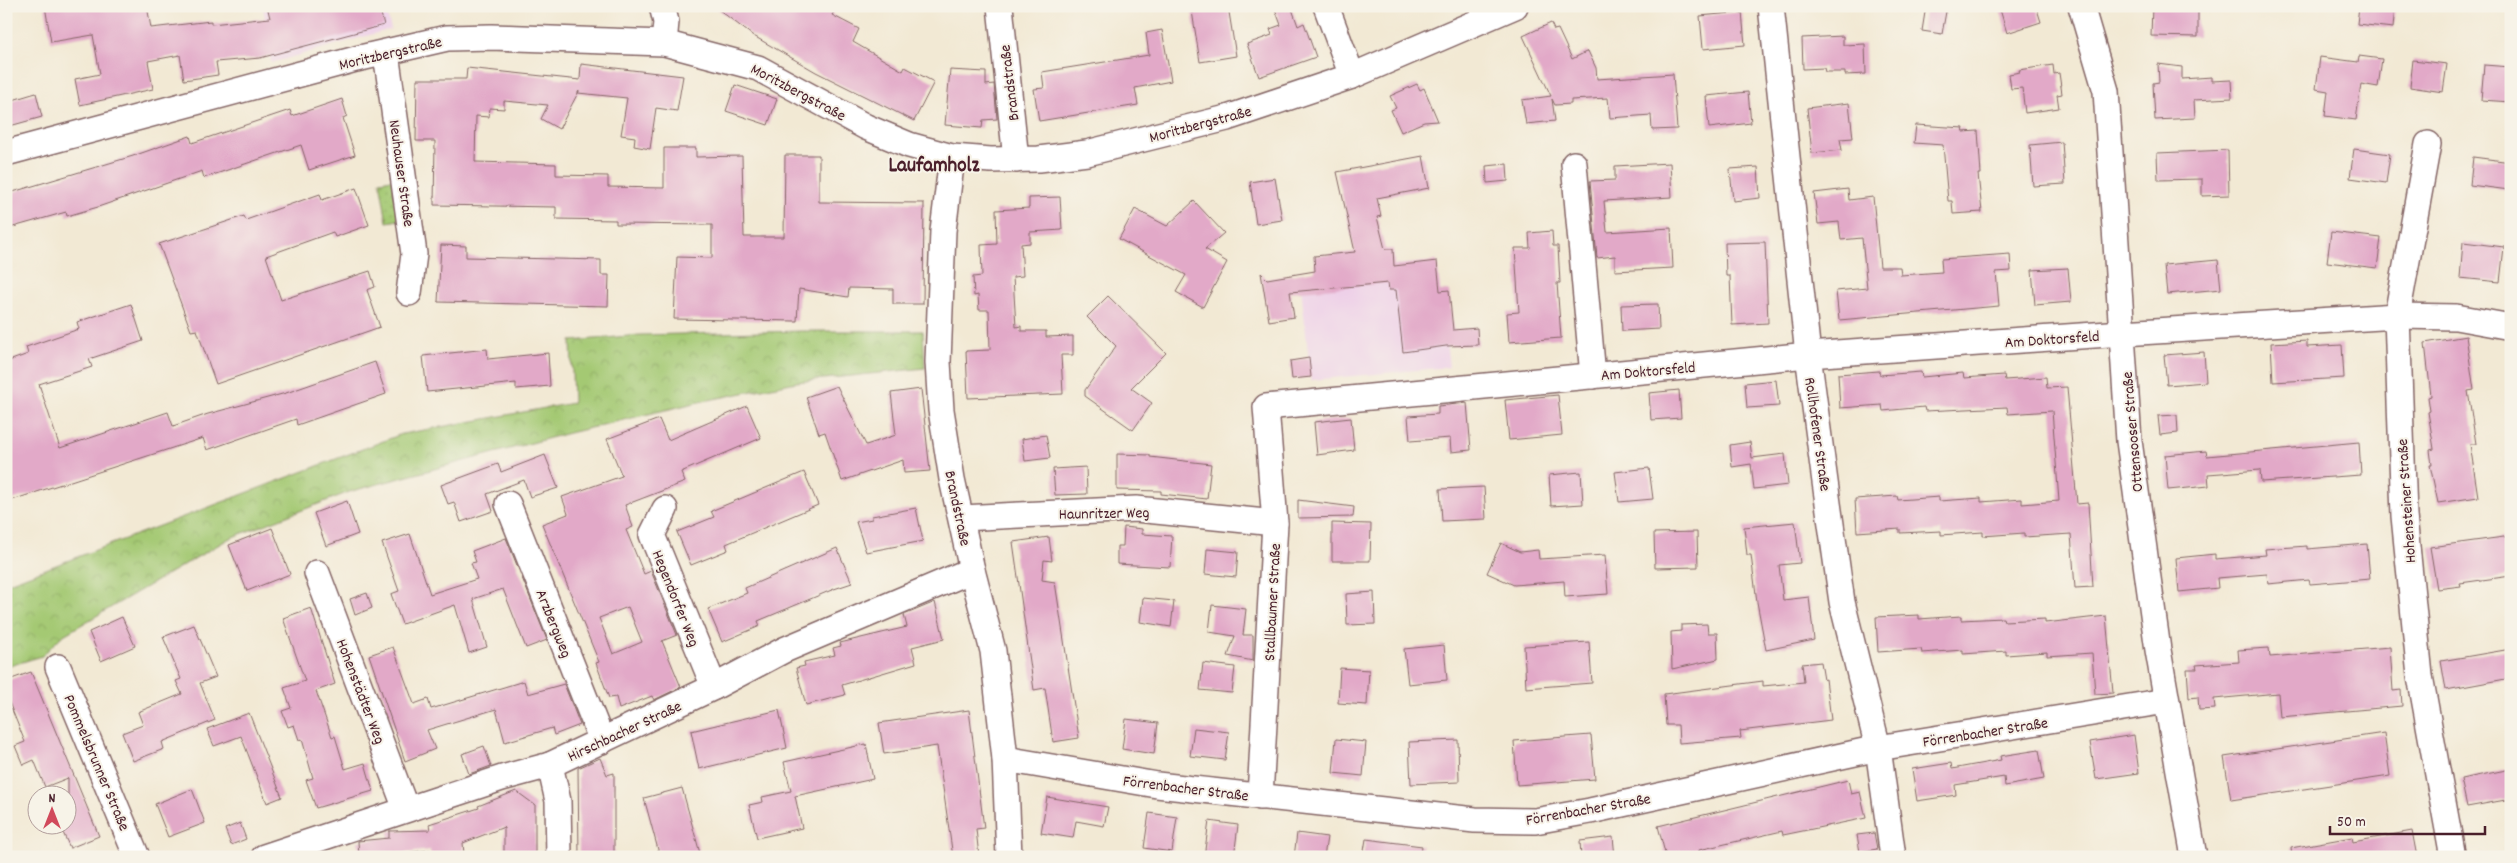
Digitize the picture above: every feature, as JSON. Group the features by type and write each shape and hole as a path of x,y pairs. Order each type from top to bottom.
{"street":[{"path":"662,6 666,22 664,43"},
{"name":"Brandstraße","path":"1000,6 1016,160"},
{"path":"1326,6 1352,76"},
{"name":"Moritzbergstraße","path":"6,152 386,52 448,38 491,37 664,43 758,68 866,127 909,146 952,157 1016,160 1087,153 1214,122 1352,76 1515,6"},
{"name":"Rollhofener Straße","path":"1771,6 1808,355 1842,602 1878,748 1894,857"},
{"name":"Ottensooser Straße","path":"2081,6 2106,91 2129,441 2166,701 2194,857"},
{"name":"Neuhauser Straße","path":"386,52 414,254 409,293"},
{"name":"Hohensteiner Straße","path":"2428,144 2397,316 2404,516 2419,668 2453,857"},
{"name":"Brandstraße","path":"952,157 943,232 938,362 947,453 972,570 993,651 1005,759 1009,857"},
{"name":"Am Doktorsfeld","path":"1574,164 1593,376"},
{"name":"Am Doktorsfeld","path":"1266,407 1808,355 2123,333 2397,316 2456,317 2511,327"},
{"name":"Stallbaumer Straße","path":"1260,797 1275,523 1266,407"},
{"name":"Arzbergweg","path":"508,504 602,741"},
{"name":"Hegendorfer Weg","path":"665,509 652,535 714,687"},
{"name":"Haunritzer Weg","path":"962,518 1136,509 1275,523"},
{"name":"Hirschbacher Straße","path":"264,857 406,809 550,765 714,687 784,650 972,570"},
{"name":"Hohenstädter Weg","path":"317,573 406,809"},
{"name":"Pommelsbrunner Straße","path":"58,667 137,857"},
{"name":"Förrenbacher Straße","path":"1005,759 1157,785 1475,820 1535,821 1590,811 1878,748 2166,701"},
{"path":"550,765 558,801 559,857"}],"shaded area":[{"path":"263,6 385,6 391,29 271,63"},
{"path":"1393,249 1394,265 1437,261 1449,367 1311,380 1301,287 1384,250"}],"green space":[{"path":"392,179 399,220 387,222 380,181"},
{"path":"803,331 923,331 925,368 796,382 699,402 569,433 352,491 230,538 62,636 42,656 6,667 6,584 402,434 573,403 571,341 640,335"}],"building":[{"path":"45,6 147,6 151,28 211,21 211,24 270,18 267,6 379,6 384,25 260,58 216,62 218,75 184,80 180,55 148,61 153,89 80,105 75,79 100,74 93,35 51,42"},
{"path":"714,6 837,6 832,15 859,29 853,42 903,71 905,67 934,82 914,121 816,72 752,35"},
{"path":"1228,6 1236,56 1200,62 1192,11"},
{"path":"1274,6 1291,6 1298,26 1304,23 1316,57 1259,77 1247,44 1272,35 1270,29 1281,25"},
{"path":"1926,6 1947,6 1942,34 1922,31"},
{"path":"1999,6 2036,6 2041,22 2007,33"},
{"path":"2152,6 2198,6 2198,37 2151,36"},
{"path":"2359,6 2395,6 2393,28 2357,24"},
{"path":"1742,12 1745,45 1703,49 1700,16"},
{"path":"1551,23 1554,30 1558,29 1572,59 1588,51 1596,68 1597,79 1673,74 1677,129 1652,130 1651,115 1610,118 1608,98 1571,100 1571,104 1555,105 1552,99 1555,121 1526,124 1522,100 1551,96 1523,36"},
{"path":"1162,30 1171,81 1135,88 1138,105 1039,121 1034,89 1044,88 1042,72 1149,55 1146,33"},
{"path":"1843,36 1843,45 1865,44 1866,74 1845,75 1845,72 1825,72 1824,68 1803,69 1802,38"},
{"path":"2359,56 2382,59 2378,87 2361,84 2356,120 2325,116 2328,91 2316,89 2320,57 2358,62"},
{"path":"2413,60 2447,64 2443,92 2410,87"},
{"path":"581,64 683,76 677,111 656,108 650,149 634,146 635,137 621,135 627,98 578,93 579,91 559,129 541,119 548,105 504,101 504,109 490,108 489,117 476,116 475,162 556,164 556,175 608,176 608,187 664,188 664,148 696,148 696,157 742,156 744,237 784,237 785,155 819,155 819,202 924,203 923,304 893,304 893,289 849,288 848,297 799,289 797,321 674,319 677,257 712,258 712,225 616,224 616,220 556,219 556,207 434,205 435,141 416,141 417,79 466,79 467,68 580,80"},
{"path":"2158,64 2182,67 2182,79 2212,77 2212,81 2231,80 2232,98 2194,100 2195,118 2155,120 2153,83 2159,82"},
{"path":"2053,65 2054,74 2059,73 2062,94 2057,95 2059,108 2025,113 2022,88 2011,89 2009,74 2020,72 2019,70"},
{"path":"2484,65 2511,67 2511,102 2481,100"},
{"path":"950,70 986,72 986,85 994,84 997,119 983,120 982,128 945,125"},
{"path":"1417,84 1420,90 1424,88 1438,121 1424,122 1401,132 1391,110 1396,108 1390,96"},
{"path":"735,85 777,99 768,125 726,111"},
{"path":"1748,92 1751,123 1709,128 1706,96"},
{"path":"36,93 42,117 6,127 6,102"},
{"path":"342,99 347,116 343,118 355,155 309,170 301,145 204,178 202,171 98,207 67,216 66,212 6,229 6,194 133,156 190,136 192,143 290,110 292,116"},
{"path":"1849,103 1853,138 1840,139 1842,150 1812,153 1807,108"},
{"path":"1916,125 1964,128 1963,132 1978,131 1981,174 1978,174 1982,212 1953,214 1952,201 1948,201 1943,145 1914,143"},
{"path":"2062,142 2065,184 2033,186 2030,145"},
{"path":"2354,149 2390,154 2386,183 2350,178"},
{"path":"2228,150 2229,195 2202,196 2202,179 2158,180 2157,153"},
{"path":"1423,156 1429,188 1377,198 1381,216 1377,217 1385,249 1393,249 1394,266 1437,261 1440,291 1449,290 1453,330 1477,328 1478,345 1446,346 1403,352 1396,290 1389,290 1388,283 1290,292 1294,317 1269,321 1261,273 1267,279 1315,271 1314,256 1355,252 1337,172"},
{"path":"2473,157 2511,162 2509,190 2470,185"},
{"path":"1670,163 1672,197 1604,201 1607,232 1671,228 1673,268 1615,271 1615,256 1597,258 1590,181 1615,180 1615,166"},
{"path":"1507,164 1508,181 1487,183 1486,166"},
{"path":"1758,167 1760,198 1733,201 1730,169"},
{"path":"1275,178 1282,220 1256,224 1250,182"},
{"path":"356,188 369,225 335,237 333,232 266,256 281,300 370,271 375,287 367,290 380,327 216,384 197,330 191,331 159,244 244,216 246,220 320,194 322,200"},
{"path":"1848,189 1849,200 1873,197 1880,267 1900,267 1901,275 1942,272 1941,259 2010,254 2011,271 1996,272 1999,306 1839,320 1836,291 1867,288 1862,238 1841,240 1839,222 1818,224 1814,193"},
{"path":"1060,197 1062,230 1030,232 1030,243 1021,244 1023,276 1013,277 1016,327 1021,326 1021,331 1046,331 1046,337 1073,336 1073,355 1061,355 1063,394 968,398 966,351 990,350 989,310 979,310 978,295 974,296 973,277 982,276 981,245 997,244 996,210 1029,208 1029,198"},
{"path":"1194,201 1224,233 1205,249 1227,262 1203,307 1176,292 1186,275 1119,239 1135,209 1167,226"},
{"path":"1552,231 1553,246 1558,246 1560,283 1557,283 1561,338 1509,342 1507,313 1519,312 1515,248 1530,248 1529,233"},
{"path":"2331,232 2381,238 2377,268 2327,262"},
{"path":"1765,242 1768,323 1732,325 1730,276 1726,276 1725,243"},
{"path":"2463,242 2504,247 2500,282 2460,278"},
{"path":"441,245 466,246 466,257 601,260 601,275 609,275 608,306 438,302"},
{"path":"2218,260 2221,289 2167,294 2164,265"},
{"path":"2068,268 2071,302 2035,305 2032,270"},
{"path":"1108,296 1166,353 1131,388 1152,403 1133,430 1085,396 1085,390 1116,346 1087,317"},
{"path":"131,304 143,341 89,359 92,367 39,384 60,448 168,412 173,426 208,414 286,393 375,362 386,394 297,425 296,419 207,450 203,438 6,502 6,362 28,354 26,347 79,329 77,322"},
{"path":"1658,304 1659,329 1622,331 1621,305"},
{"path":"2466,336 2474,390 2468,391 2476,444 2470,444 2478,497 2438,503 2430,465 2432,465 2430,450 2434,449 2428,412 2430,411 2428,397 2431,396 2425,343"},
{"path":"2307,341 2307,347 2342,345 2344,378 2273,382 2271,343"},
{"path":"487,349 488,359 548,353 550,386 516,389 516,383 427,392 423,356"},
{"path":"2204,352 2206,382 2167,385 2164,355"},
{"path":"1309,358 1311,377 1292,379 1290,361"},
{"path":"1879,371 1880,375 1921,372 1922,377 1963,373 1964,378 2004,375 2005,380 2046,377 2047,388 2067,387 2077,504 2088,503 2093,587 2075,588 2071,534 2024,537 2024,533 1983,536 1983,532 1941,535 1941,531 1900,533 1900,529 1857,532 1855,499 1897,496 1898,500 1939,497 1939,501 1981,498 1981,502 2022,499 2022,504 2059,501 2052,411 2008,414 2007,407 1925,411 1924,407 1883,411 1882,405 1840,408 1838,374"},
{"path":"1776,380 1779,406 1747,408 1745,383"},
{"path":"837,386 866,445 896,435 891,393 921,389 930,471 904,473 903,460 842,481 825,432 819,434 806,397"},
{"path":"1679,390 1681,418 1651,420 1649,393"},
{"path":"1558,395 1562,435 1509,440 1505,400"},
{"path":"1467,403 1471,450 1451,452 1450,438 1410,441 1408,416 1438,414 1438,406"},
{"path":"747,406 761,438 681,472 685,482 625,505 633,527 626,530 644,574 651,571 677,635 662,641 681,687 654,700 652,696 619,709 616,697 609,698 596,663 599,662 542,524 568,514 562,497 622,476 607,439 659,419 668,440","holes":["628,607 642,642 613,654 599,618"]},
{"path":"2177,415 2178,433 2160,435 2158,416"},
{"path":"1351,418 1354,450 1317,455 1314,422"},
{"path":"1046,435 1050,458 1025,461 1022,439"},
{"path":"1750,442 1752,458 1785,454 1788,485 1754,489 1751,464 1732,467 1730,445"},
{"path":"2359,442 2361,475 2261,482 2260,470 2208,474 2209,486 2168,490 2165,455 2206,451 2207,456"},
{"path":"1117,454 1150,455 1150,457 1211,464 1207,499 1161,494 1161,491 1117,490"},
{"path":"545,455 558,488 530,497 524,480 487,494 493,511 461,522 454,502 448,504 441,485 498,464 501,472"},
{"path":"1086,467 1087,494 1055,495 1053,469"},
{"path":"1649,468 1653,499 1619,502 1615,472"},
{"path":"804,472 818,505 726,544 728,550 691,565 677,532 714,517 711,511"},
{"path":"1581,472 1583,504 1551,506 1549,475"},
{"path":"1484,487 1486,519 1442,521 1440,489"},
{"path":"1298,500 1354,507 1353,517 1298,518"},
{"path":"347,501 358,534 326,546 314,513"},
{"path":"916,508 923,541 866,552 856,522 872,519 872,516"},
{"path":"1795,522 1800,563 1779,565 1783,600 1809,597 1814,640 1766,650 1751,555 1747,555 1744,527"},
{"path":"1332,523 1371,524 1370,561 1332,561"},
{"path":"1124,527 1142,529 1142,534 1172,536 1170,567 1117,564 1117,546 1123,546"},
{"path":"272,528 290,574 247,591 229,545"},
{"path":"1697,532 1698,567 1655,568 1654,533"},
{"path":"410,534 430,594 477,579 471,563 476,562 472,551 506,538 547,640 526,648 503,589 473,599 487,647 469,653 455,605 402,624 391,594 399,591 382,543"},
{"path":"2511,536 2511,576 2460,583 2461,586 2437,589 2430,547"},
{"path":"1049,537 1052,561 1044,560 1042,580 1055,582 1079,738 1053,742 1045,688 1034,690 1013,542"},
{"path":"1501,543 1520,552 1538,550 1539,559 1605,555 1608,594 1565,597 1564,581 1514,585 1487,573"},
{"path":"2367,544 2370,579 2310,584 2309,580 2268,584 2267,574 2217,578 2218,588 2179,592 2176,558 2215,554 2215,559 2266,555 2265,549 2307,546 2307,549"},
{"path":"837,548 852,583 758,621 760,626 722,642 708,609 747,593 745,588"},
{"path":"1207,549 1238,552 1236,577 1205,574"},
{"path":"1374,592 1375,624 1347,625 1346,594"},
{"path":"367,593 372,608 355,615 350,599"},
{"path":"1143,598 1174,601 1171,627 1140,622"},
{"path":"935,602 944,639 912,647 916,663 842,685 845,695 806,705 796,668 805,666 804,662 835,655 833,648 841,646 840,643 907,627 904,615"},
{"path":"1212,605 1246,609 1243,635 1253,635 1253,661 1228,656 1235,636 1209,632"},
{"path":"311,608 335,684 316,691 332,737 335,736 345,769 365,763 373,791 316,808 306,780 313,778 302,739 299,740 294,725 288,727 282,711 291,708 284,688 305,681 283,618"},
{"path":"1919,615 1919,619 1961,616 1961,620 2003,618 2004,621 2045,619 2045,623 2106,616 2113,693 2095,694 2092,653 2047,656 2047,652 2006,655 2006,651 1963,654 1963,650 1922,653 1921,649 1878,652 1876,617"},
{"path":"122,617 135,646 101,661 89,632"},
{"path":"1707,624 1708,633 1717,633 1718,659 1672,669 1671,632 1681,631 1681,625"},
{"path":"194,625 216,677 200,683 215,720 162,742 164,749 133,761 122,733 143,725 138,712 182,694 176,681 181,679 163,637"},
{"path":"1589,642 1592,683 1526,688 1524,646"},
{"path":"1444,645 1447,680 1408,684 1404,649"},
{"path":"393,647 414,704 428,699 431,709 524,681 528,694 564,684 580,725 554,735 552,728 505,742 496,709 427,730 435,749 405,761 369,655"},
{"path":"2390,647 2393,691 2401,690 2402,706 2280,717 2278,693 2214,699 2215,709 2199,710 2198,697 2189,698 2187,669 2197,669 2196,665 2239,662 2238,650 2269,648 2270,657"},
{"path":"2511,649 2511,678 2446,690 2441,661"},
{"path":"1821,662 1824,680 1826,679 1831,720 1740,731 1741,738 1679,743 1678,725 1666,725 1664,694 1763,681 1763,686 1804,682 1802,664"},
{"path":"1203,663 1235,667 1232,693 1200,690"},
{"path":"1340,668 1369,670 1367,705 1338,703"},
{"path":"31,672 99,836 70,848 65,836 78,836 78,786 68,786 68,778 45,786 34,760 23,765 15,746 25,742 6,695 6,681"},
{"path":"779,710 787,748 699,769 691,731"},
{"path":"969,710 984,828 976,829 979,857 953,857 937,746 884,754 879,723"},
{"path":"249,713 282,797 267,803 241,736 214,746 207,729"},
{"path":"1126,719 1158,723 1154,754 1122,749"},
{"path":"1194,728 1229,732 1225,760 1190,756"},
{"path":"2384,733 2390,776 2231,800 2224,757"},
{"path":"1591,735 1595,779 1517,785 1514,741"},
{"path":"2134,735 2139,773 2096,779 2090,742"},
{"path":"1336,739 1366,742 1363,776 1333,773"},
{"path":"1458,740 1459,782 1411,784 1409,742"},
{"path":"866,744 873,779 795,796 802,828 757,838 749,805 763,802 762,797 791,791 784,762"},
{"path":"484,746 491,766 469,774 462,754"},
{"path":"2039,750 2044,779 2005,786 2004,777 1955,785 1956,795 1917,801 1912,769 1951,763 1952,769 2001,760 2000,756"},
{"path":"600,758 607,775 614,773 614,857 579,857 578,768"},
{"path":"2511,769 2511,799 2467,807 2461,779"},
{"path":"1848,780 1851,794 1860,792 1866,818 1783,835 1782,831 1699,850 1699,853 1684,857 1666,857 1658,826"},
{"path":"682,788 701,857 660,857 644,798"},
{"path":"192,789 205,823 168,837 155,804"},
{"path":"516,791 535,805 535,857 504,857 504,827 463,843 464,854 431,857 430,850 397,854 397,857 359,857 358,841 389,838 389,831 430,830 429,824 479,808 478,806"},
{"path":"1047,797 1108,807 1104,826 1076,821 1073,838 1041,833"},
{"path":"1149,813 1177,817 1172,852 1144,848"},
{"path":"1209,821 1238,825 1234,857 1204,857"},
{"path":"240,823 246,839 231,845 225,829"},
{"path":"2412,831 2417,857 2292,857 2291,848 2352,837 2353,842"},
{"path":"1297,833 1327,837 1324,857 1294,857"},
{"path":"1874,833 1877,849 1860,852 1857,835"},
{"path":"1613,837 1615,857 1581,857 1580,841"},
{"path":"1366,839 1422,846 1421,857 1363,857"}],"district":[{"name":"Laufamholz","path":"934,164"}]}
